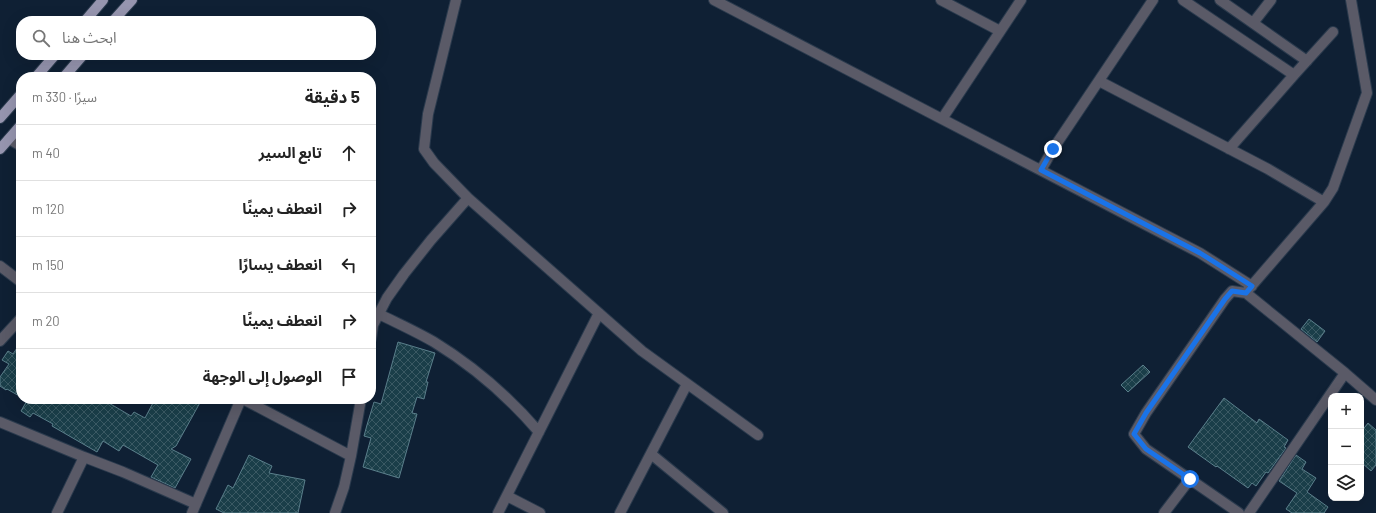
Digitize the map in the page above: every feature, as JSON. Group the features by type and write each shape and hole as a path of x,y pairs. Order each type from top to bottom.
{"main road":[{"path":"89,16 103,0"},
{"path":"118,16 132,0"},
{"path":"40,72 51,60"},
{"path":"68,72 79,60"},
{"path":"0,118 16,100"},
{"path":"0,149 16,131"}],"street":[{"path":"456,0 428,114 424,149 434,163 468,198 642,351 758,435"},
{"path":"714,0 1200,253 1248,290 1376,400"},
{"path":"941,0 1000,31"},
{"path":"942,119 1021,0"},
{"path":"1041,170 1053,149 1153,0"},
{"path":"1183,0 1294,75"},
{"path":"1220,0 1307,61"},
{"path":"1253,23 1271,0"},
{"path":"1239,513 1146,449 1134,434 1146,413 1225,299 1232,291 1248,290 1324,202 1333,188 1367,93 1351,0"},
{"path":"1230,149 1333,32"},
{"path":"1099,81 1268,169 1324,202"},
{"path":"9,139 16,143"},
{"path":"376,319 387,298 404,274 431,240 468,198"},
{"path":"0,266 16,278"},
{"path":"379,314 433,342 475,371 522,412 539,432"},
{"path":"498,513 599,314"},
{"path":"0,341 16,323"},
{"path":"1249,513 1346,373"},
{"path":"620,513 687,384"},
{"path":"0,422 123,472 194,509 240,404"},
{"path":"252,404 352,456"},
{"path":"338,512 352,456 360,404"},
{"path":"651,454 723,513"},
{"path":"58,513 84,457"},
{"path":"1164,513 1190,479"},
{"path":"507,496 540,513"}],"building":[{"path":"1309,319 1325,331 1317,342 1301,329"},
{"path":"398,342 435,353 426,382 428,382 424,399 417,397 412,413 417,414 399,478 363,467 371,438 364,436 367,425 373,404 376,404 376,403 381,404"},
{"path":"16,350 16,394 0,386 0,377 9,364 2,360 8,351 13,354"},
{"path":"1143,365 1150,372 1128,392 1121,385"},
{"path":"1224,398 1257,423 1259,419 1288,440 1284,447 1286,448 1268,473 1266,472 1256,486 1252,483 1248,488 1188,447"},
{"path":"25,404 111,404 131,416 134,412 145,418 152,404 199,404 176,446 171,449 191,459 175,488 151,477 158,465 123,445 119,451 103,441 97,452 52,426 53,424 33,413 30,417 21,411"},
{"path":"1368,423 1376,430 1376,465 1371,471 1364,465 1364,428"},
{"path":"249,455 272,466 269,473 305,480 298,513 224,513 216,509 228,485 233,488"},
{"path":"1296,455 1306,462 1302,469 1316,478 1307,492 1328,507 1324,513 1292,513 1286,509 1297,493 1279,481"}],"route":[{"path":"1053,149 1041,170 1200,253 1252,286 1246,293 1232,291 1225,299 1146,413 1134,434 1146,449 1190,479"}]}
